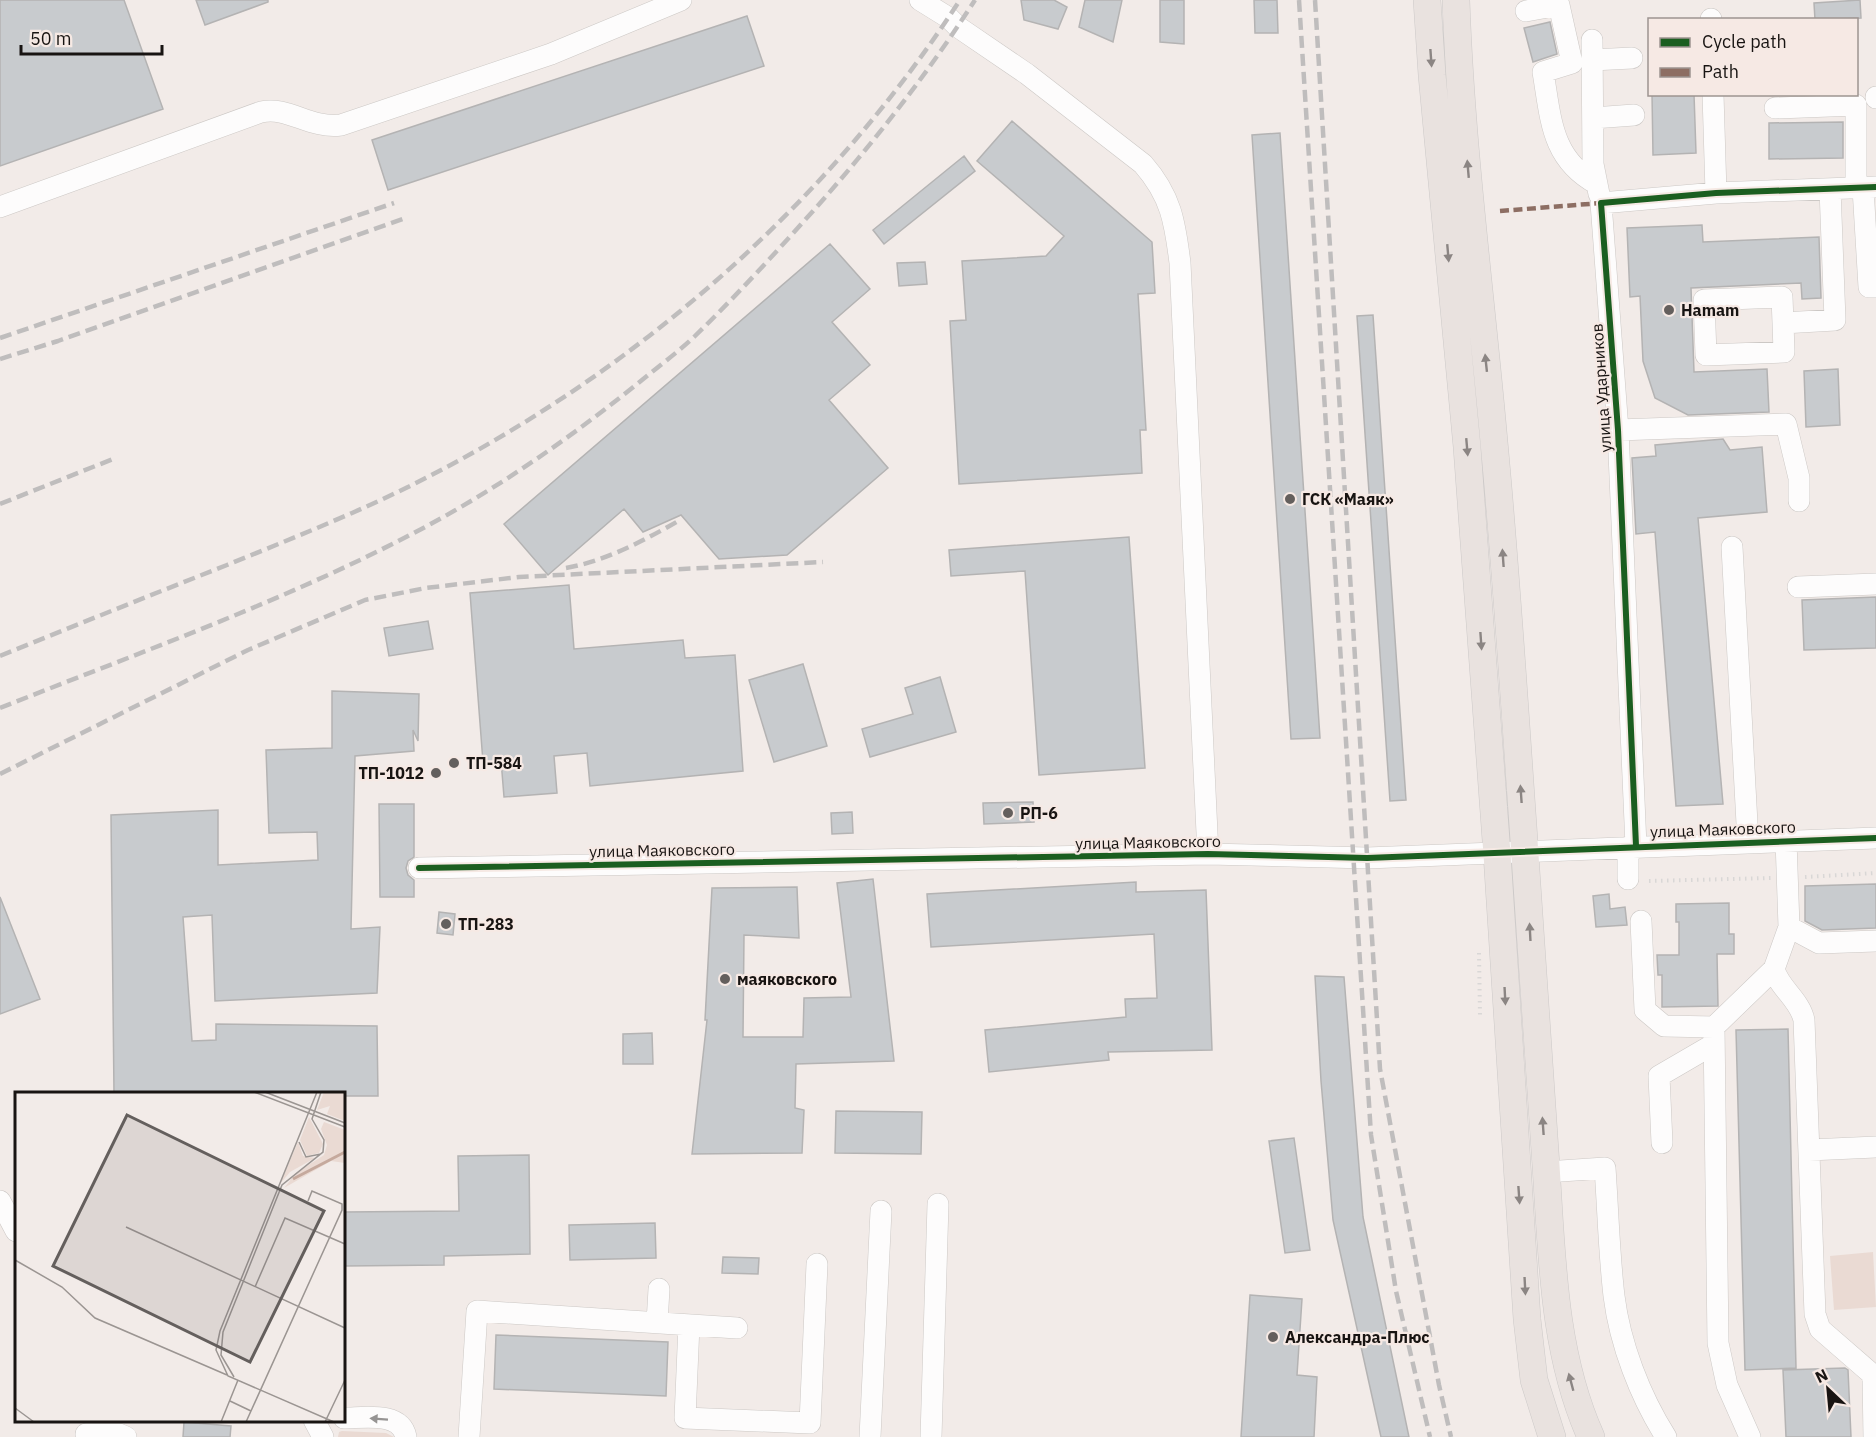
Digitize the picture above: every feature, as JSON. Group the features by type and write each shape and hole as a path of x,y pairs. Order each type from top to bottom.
{"main road":[{"path":"1427,0 1467,447 1497,854 1527,1319 1534,1380 1552,1437"},
{"path":"1456,0 1471,208 1494,443 1557,1311 1575,1395 1591,1437"}],"street":[{"path":"0,207 261,112 271,110 317,124 341,125 552,54 681,0"},
{"path":"920,0 1027,74 1143,164 1158,181 1168,201 1176,231 1180,263 1208,854"},
{"path":"1526,11 1559,5 1572,63 1543,72 1557,143 1568,162 1599,194 1865,188"},
{"name":"улица Ударников","path":"1632,58 1592,50 1593,164 1599,194 1618,430 1632,846 1638,880"},
{"path":"1713,96 1716,193"},
{"path":"1775,108 1856,105 1865,188 1869,287 1876,287"},
{"path":"1593,118 1634,115"},
{"path":"1783,323 1835,320 1830,189"},
{"path":"1782,297 1783,323 1784,352 1706,355 1704,300 1782,297"},
{"path":"1618,430 1786,424 1798,478 1799,501"},
{"path":"1732,547 1748,842"},
{"path":"1798,587 1876,584"},
{"name":"улица Маяковского","path":"419,868 1208,854 1367,858 1876,838"},
{"path":"1662,1143 1659,1076 1714,1035 1774,969 1789,927 1786,840"},
{"path":"1641,921 1645,1010 1664,1026 1714,1035"},
{"path":"1789,927 1819,943 1876,941"},
{"path":"1774,969 1779,980 1803,1013 1804,1020 1815,1314 1820,1329 1874,1375 1874,1437"},
{"path":"1714,1035 1718,1343 1727,1385 1749,1437"},
{"path":"1809,1150 1876,1147"},
{"path":"1546,1172 1605,1168 1614,1298 1625,1345 1641,1389 1666,1437"},
{"path":"0,1201 15,1229"},
{"path":"931,1437 938,1204"},
{"path":"870,1437 880,1211"},
{"path":"689,1325 685,1418 810,1423 817,1264"},
{"path":"657,1323 659,1289"},
{"path":"469,1437 477,1311 737,1328"},
{"path":"345,1418 394,1421 403,1427 406,1437"},
{"path":"315,1422 322,1437"},
{"path":"85,1431 119,1434 126,1437"}],"path":[{"path":"1638,880 1787,878 1876,873"}],"shaded area":[{"path":"1873,1252 1876,1307 1834,1310 1830,1256"},
{"path":"339,1432 386,1433 394,1437 338,1437"}],"building":[{"path":"0,0 124,0 163,109 0,166"},
{"path":"196,0 268,0 268,2 205,25"},
{"path":"1021,0 1054,0 1067,7 1058,29 1024,20"},
{"path":"1085,0 1122,0 1113,42 1079,27"},
{"path":"1160,0 1184,0 1184,44 1160,42"},
{"path":"1254,0 1277,0 1278,33 1255,33"},
{"path":"1860,0 1861,18 1815,18 1814,3"},
{"path":"747,16 764,66 388,190 372,140"},
{"path":"1550,22 1557,54 1533,62 1524,28"},
{"path":"1652,96 1694,96 1696,153 1653,155"},
{"path":"1012,121 1152,242 1155,293 1138,294 1146,430 1140,430 1142,473 959,484 950,321 966,320 962,261 1046,256 1064,236 977,161"},
{"path":"1843,122 1843,158 1769,159 1769,123"},
{"name":"ГСК «Маяк»","path":"1280,133 1320,738 1291,739 1252,135"},
{"path":"964,156 975,171 884,244 873,230"},
{"path":"1702,225 1703,242 1819,237 1821,298 1802,299 1801,283 1691,288 1694,372 1767,369 1769,412 1688,415 1655,398 1643,361 1640,296 1630,297 1627,228"},
{"path":"830,244 870,289 832,322 870,365 829,400 888,468 787,555 719,559 681,515 643,532 624,509 548,575 504,524"},
{"path":"925,262 927,284 899,286 897,263"},
{"path":"1373,315 1406,800 1390,801 1357,316"},
{"path":"1838,369 1840,425 1806,427 1804,371"},
{"path":"1723,439 1730,450 1762,447 1767,512 1698,518 1723,804 1676,806 1655,532 1636,534 1632,458 1656,456 1655,445"},
{"path":"1129,537 1145,768 1039,775 1025,571 951,576 949,550"},
{"path":"569,585 574,649 683,640 685,658 735,655 743,771 590,786 587,753 554,756 557,793 504,797 501,760 483,762 470,593"},
{"path":"1876,597 1876,648 1804,650 1802,600"},
{"path":"428,621 433,649 389,656 384,628"},
{"path":"803,664 827,746 774,762 749,680"},
{"path":"940,677 956,732 870,757 862,729 913,714 905,688"},
{"path":"332,691 419,694 418,741 413,730 414,751 355,756 351,929 380,927 377,993 215,1001 212,915 183,917 192,1041 216,1040 216,1024 377,1026 378,1096 345,1096 345,1092 114,1092 111,815 218,810 218,865 318,860 317,832 269,833 266,750 332,748"},
{"name":"РП-6","path":"1033,802 1034,822 984,824 983,803"},
{"path":"379,804 414,804 414,857 408,861 406,868 408,875 414,880 414,897 380,897"},
{"path":"852,812 853,833 832,834 831,813"},
{"path":"873,879 894,1061 796,1064 795,1108 804,1110 802,1153 692,1154 707,1020 705,1020 712,888 797,887 799,938 744,935 743,1037 803,1037 804,998 851,997 837,883"},
{"path":"1136,882 1136,892 1206,890 1212,1050 1108,1052 1109,1060 989,1072 985,1030 1126,1017 1125,999 1157,998 1154,934 931,947 927,894"},
{"path":"1876,884 1876,928 1822,930 1805,921 1805,886"},
{"path":"1609,894 1610,909 1625,907 1627,925 1596,927 1593,896"},
{"path":"0,897 40,999 0,1014"},
{"path":"1729,903 1729,934 1734,934 1734,954 1717,954 1718,1006 1662,1007 1662,975 1658,975 1657,955 1679,955 1679,922 1676,922 1676,904"},
{"name":"ТП-283","path":"439,912 455,914 453,935 437,933"},
{"path":"1315,976 1344,977 1363,1217 1409,1437 1381,1437 1333,1220"},
{"path":"1788,1029 1796,1368 1745,1370 1736,1030"},
{"path":"652,1033 653,1064 623,1064 623,1034"},
{"path":"836,1111 922,1112 921,1154 835,1153"},
{"path":"1294,1138 1310,1250 1285,1253 1269,1141"},
{"path":"529,1155 530,1254 444,1256 444,1265 345,1266 345,1212 459,1211 458,1156"},
{"path":"655,1223 656,1258 570,1260 569,1225"},
{"path":"723,1257 759,1258 758,1274 722,1273"},
{"name":"Александра-Плюс","path":"1250,1295 1302,1299 1297,1375 1317,1377 1314,1437 1241,1437"},
{"path":"496,1335 668,1342 666,1396 494,1389"},
{"path":"1845,1368 1848,1370 1851,1437 1786,1437 1783,1370"},
{"path":"184,1422 231,1426 230,1437 183,1437"}],"railway":[{"path":"0,656 386,498 490,443 569,394 645,339 717,280 785,216 848,148 907,76 960,0"},
{"path":"0,708 216,623 323,577 427,526 483,494 564,440 688,343 764,265 873,141 916,86 975,0"},
{"path":"1299,0 1371,1135 1396,1291 1430,1437"},
{"path":"1315,0 1380,1069 1439,1385 1451,1437"},
{"path":"0,338 394,203"},
{"path":"0,359 58,341 403,219"},
{"path":"0,504 113,459"},
{"path":"566,568 610,555 680,520"},
{"path":"0,774 248,650 365,600 426,588 519,577 823,562"}],"marked path":[{"path":"1500,211 1601,203"}],"cycle path":[{"path":"1636,846 1618,430 1601,203 1716,193 1876,187"},
{"path":"419,868 1208,854 1367,858 1876,838"}],"place":[{"name":"Hamam","path":"1669,310"},
{"name":"ГСК «Маяк»","path":"1290,499"},
{"name":"ТП-584","path":"454,763"},
{"name":"ТП-1012","path":"436,773"},
{"name":"РП-6","path":"1008,813"},
{"name":"ТП-283","path":"446,924"},
{"name":"маяковского","path":"725,979"},
{"name":"Александра-Плюс","path":"1273,1337"}]}
